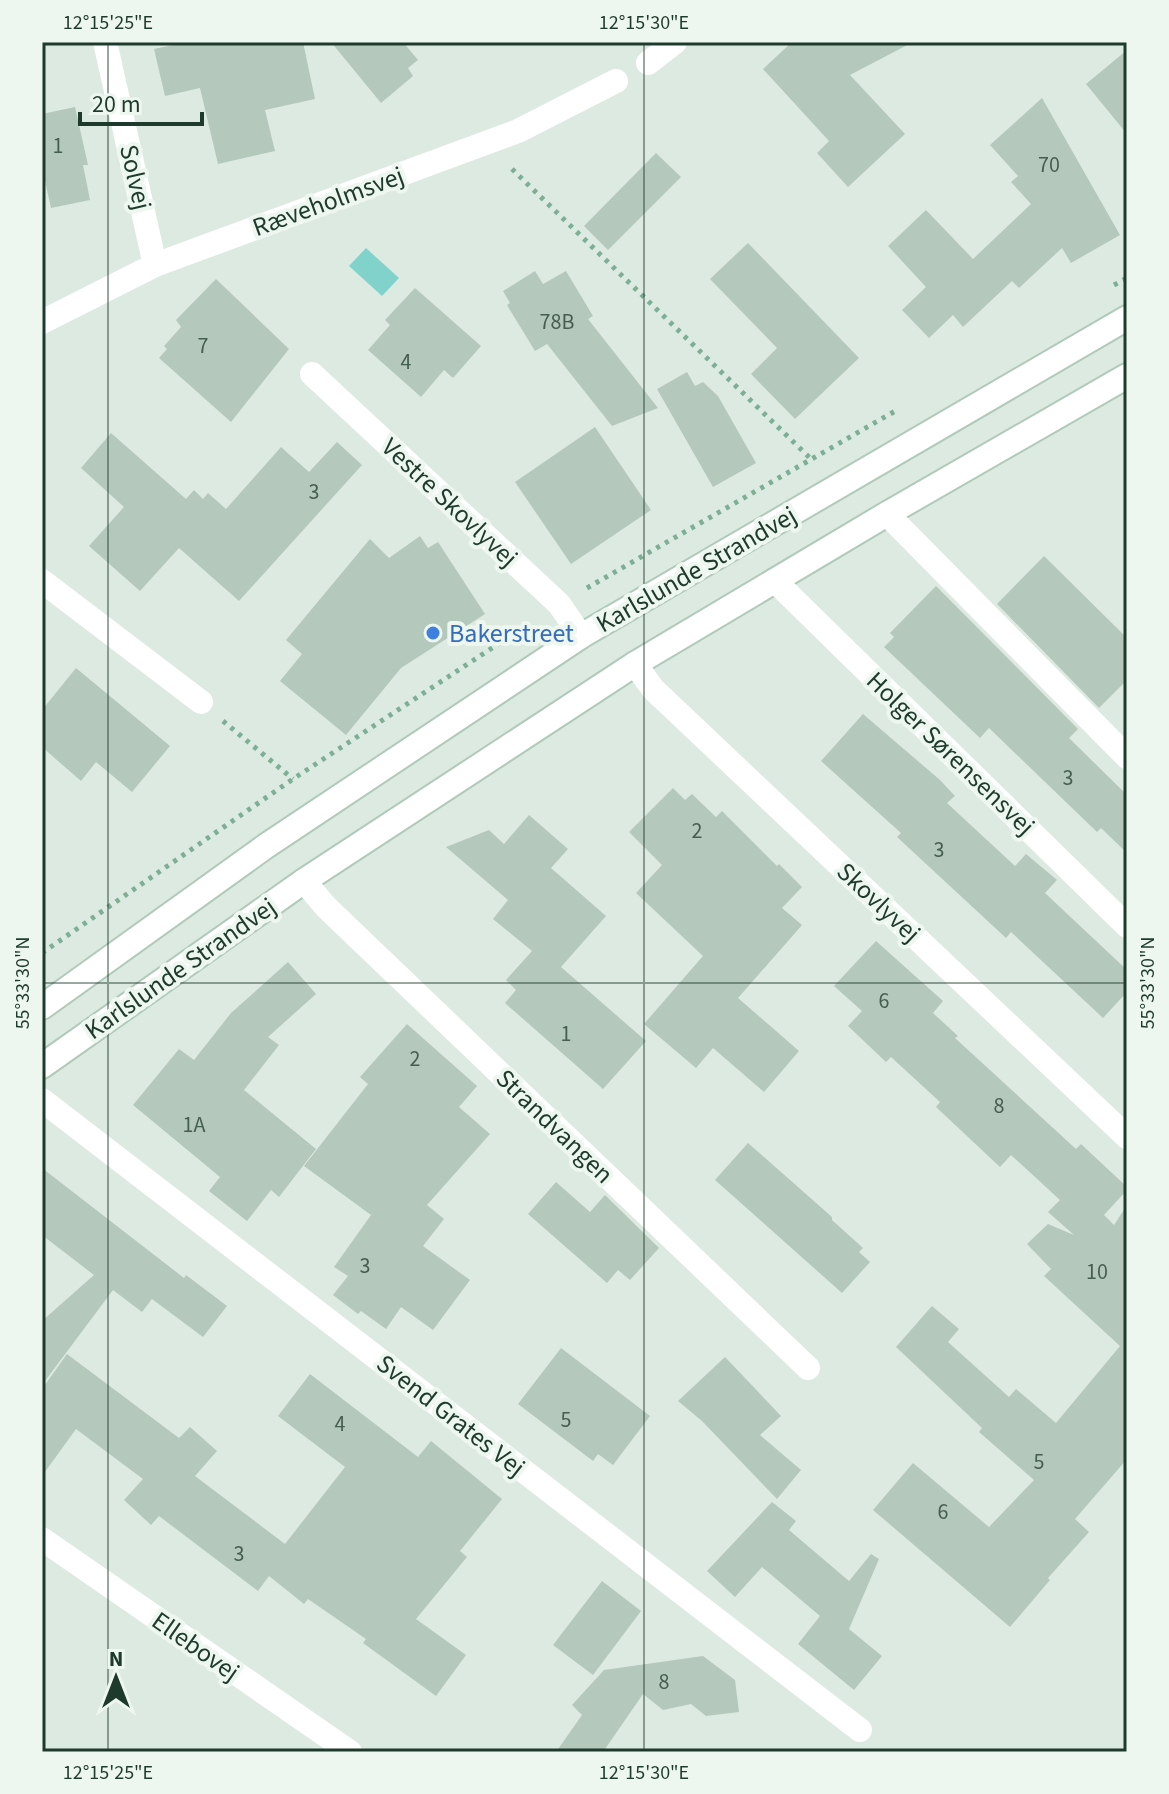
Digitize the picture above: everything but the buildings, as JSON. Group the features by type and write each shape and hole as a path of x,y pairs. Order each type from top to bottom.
{"street":[{"name":"Solvej","path":"105,42 155,265"},
{"path":"648,63 675,42"},
{"name":"Ræveholmsvej","path":"42,322 155,265 518,131 616,81"},
{"name":"Karlslunde Strandvej","path":"42,1007 266,846 581,636 1127,318"},
{"name":"Vestre Skovlyvej","path":"312,374 559,604 581,636"},
{"name":"Karlslunde Strandvej","path":"42,1066 304,881 635,664 1127,376"},
{"path":"887,514 1127,757"},
{"path":"42,581 201,702"},
{"name":"Holger Sørensensvej","path":"775,581 1127,926"},
{"name":"Skovlyvej","path":"635,664 653,689 1127,1137"},
{"name":"Strandvangen","path":"304,881 326,907 808,1368"},
{"name":"Svend Grates Vej","path":"42,1100 860,1730"},
{"name":"Ellebovej","path":"42,1539 350,1752"}],"path":[{"path":"485,143 811,459"},
{"path":"201,702 293,779"}],"water":[{"path":"366,248 399,278 382,296 349,266"}],"place":[{"name":"Bakerstreet","path":"433,633"}]}
